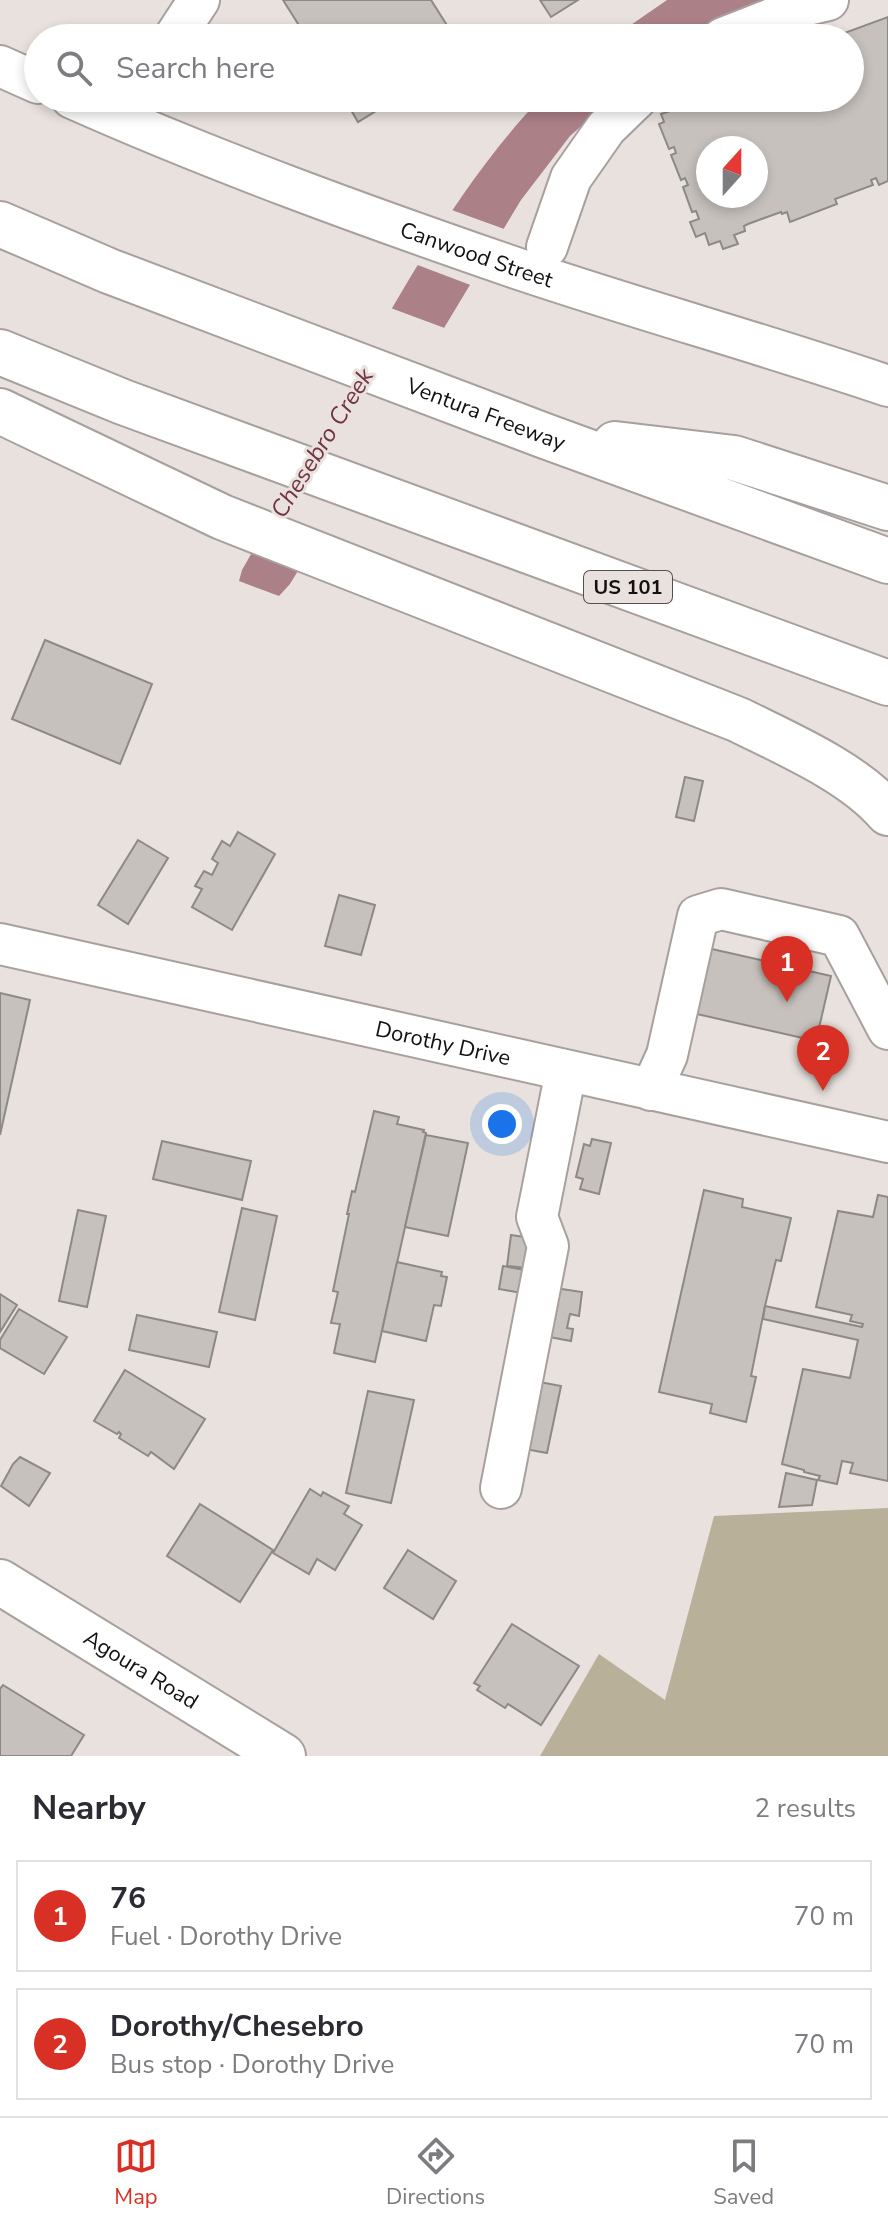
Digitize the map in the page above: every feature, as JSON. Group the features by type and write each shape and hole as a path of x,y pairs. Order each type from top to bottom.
{"main road":[{"name":"Ventura Freeway","path":"0,224 109,271 545,436 888,561"},
{"name":"US 101","path":"0,352 123,402 888,683"},
{"path":"0,411 222,517 739,720 816,758 878,801 888,813"},
{"path":"545,436 734,458 888,508"},
{"name":"Agoura Road","path":"0,1582 283,1756"}],"street":[{"path":"183,24 199,0"},
{"path":"759,24 828,0"},
{"path":"0,66 24,77"},
{"name":"Canwood Street","path":"140,112 278,182 391,222 531,257 888,386"},
{"path":"531,257 571,178 606,128 623,112"},
{"path":"651,1090 667,1055 698,916 721,909 839,936 888,1029"},
{"name":"Dorothy Drive","path":"0,944 888,1142"},
{"path":"501,1488 548,1246 537,1217 566,1071"}],"shaded area":[{"path":"888,1508 888,1756 540,1756 599,1654 665,1700 714,1516"}],"water":[{"path":"667,0 786,0 761,7 728,24 632,24"},
{"name":"Chesebro Creek","path":"528,112 597,112 570,136 521,200 290,584 279,596 239,581 242,570 427,250 469,186"}],"pier":[{"path":"449,209 507,230 473,286 415,264"},
{"path":"388,307 450,330 302,573 248,550"}],"building":[{"path":"283,0 431,0 446,24 298,24"},
{"path":"540,0 578,0 551,17"},
{"path":"888,17 888,181 879,185 876,178 871,180 873,185 835,199 837,204 790,222 787,212 781,212 748,224 744,226 745,231 734,235 738,244 723,249 720,241 709,245 705,233 696,237 690,222 699,219 696,211 692,212 683,187 688,185 685,178 681,180 671,155 676,153 674,147 669,149 659,124 664,122 661,114 667,112 864,112 864,26"},
{"path":"352,112 374,112 358,122"},
{"path":"45,640 152,684 120,764 12,719"},
{"path":"685,777 703,781 694,821 676,817"},
{"path":"238,832 275,854 232,930 192,907 202,889 195,886 204,871 212,875 218,863 212,859 222,841 230,846"},
{"path":"138,840 168,858 128,924 98,905"},
{"path":"339,895 375,905 361,955 325,946"},
{"path":"703,947 831,976 816,1041 688,1012"},
{"path":"0,993 30,1000 0,1135"},
{"path":"374,1111 399,1117 397,1124 426,1133 375,1362 334,1353 340,1324 331,1323 338,1292 333,1291 347,1214"},
{"path":"426,1135 468,1143 448,1236 405,1227"},
{"path":"592,1139 611,1143 599,1194 580,1189 583,1179 576,1177 584,1144 590,1146"},
{"path":"162,1141 251,1161 242,1200 153,1179"},
{"path":"704,1190 743,1199 742,1207 791,1218 781,1261 776,1260 765,1306 751,1376 756,1377 746,1422 710,1413 712,1404 659,1392"},
{"path":"878,1195 888,1197 888,1481 850,1473 853,1463 842,1461 837,1484 818,1480 820,1476 782,1464 803,1369 850,1378 858,1340 763,1319 765,1306 862,1327 863,1324 850,1321 852,1315 816,1307 838,1211 873,1217"},
{"path":"242,1208 277,1216 255,1320 219,1312"},
{"path":"78,1210 106,1216 87,1307 59,1301"},
{"path":"511,1235 539,1239 536,1269 507,1266"},
{"path":"397,1262 442,1272 441,1276 447,1277 441,1306 434,1305 426,1341 382,1331"},
{"path":"503,1266 531,1271 527,1294 499,1289"},
{"path":"555,1288 582,1292 579,1316 570,1314 567,1328 573,1329 571,1341 544,1336"},
{"path":"0,1294 17,1305 0,1332"},
{"path":"19,1309 67,1337 44,1374 0,1348 0,1340"},
{"path":"137,1315 217,1332 209,1367 129,1350"},
{"path":"125,1370 205,1419 174,1469 151,1452 148,1456 119,1438 119,1432 117,1434 94,1421"},
{"path":"534,1381 561,1386 547,1453 520,1448"},
{"path":"368,1391 414,1400 391,1503 346,1493"},
{"path":"20,1457 50,1473 29,1506 1,1486"},
{"path":"786,1473 817,1480 812,1505 779,1507"},
{"path":"310,1489 321,1496 323,1492 349,1506 344,1514 362,1525 335,1570 317,1559 309,1574 273,1553"},
{"path":"200,1504 273,1550 240,1602 167,1556"},
{"path":"408,1550 456,1581 433,1619 384,1588"},
{"path":"512,1624 579,1666 541,1725 508,1704 505,1708 477,1690 480,1686 474,1683"},
{"path":"3,1685 84,1735 71,1756 0,1756 0,1689"}],"place":[{"name":"76","path":"787,1002"},
{"name":"Dorothy/Chesebro","path":"823,1091"}]}
